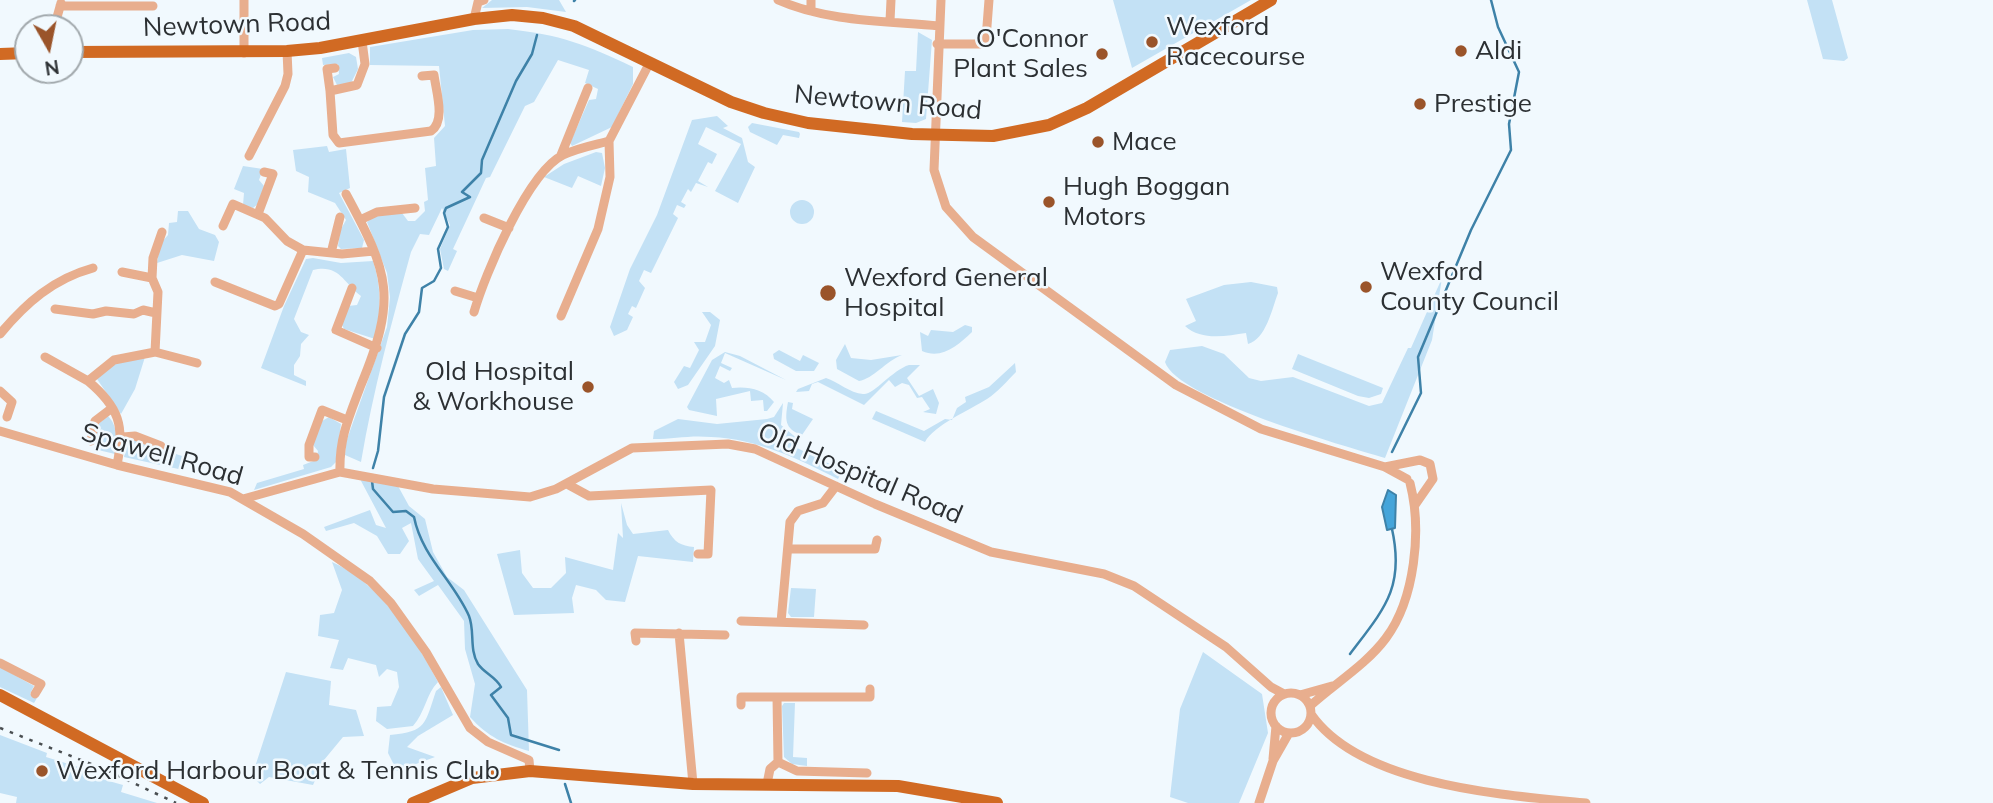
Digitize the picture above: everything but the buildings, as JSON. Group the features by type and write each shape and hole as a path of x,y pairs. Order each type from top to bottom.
{"main road":[{"name":"Newtown Road","path":"84,52 287,51 512,15 543,18 575,26 731,102 764,113 808,123 933,136 993,136 1049,125 1090,106 1271,0"},
{"path":"0,695 204,803"},
{"path":"413,803 472,778 530,771 693,783 898,786 997,803"}],"street":[{"path":"244,0 244,53"},
{"path":"474,19 478,2 484,0"},
{"path":"778,0 811,11 939,26"},
{"path":"811,0 811,11"},
{"path":"890,21 891,0"},
{"path":"941,0 933,136 936,182 955,219 1052,296 1176,385 1219,409 1278,435 1385,467 1425,487"},
{"path":"937,44 980,44 986,39 989,0"},
{"path":"61,3 153,6"},
{"path":"330,92 357,86 365,64 362,41"},
{"path":"249,156 285,86 288,74 287,51"},
{"path":"561,316 598,229 610,177 609,141 649,64"},
{"path":"335,68 327,69 333,135 339,143 431,131 439,120 434,75 422,76"},
{"path":"474,312 529,188 561,155 588,88"},
{"path":"561,155 609,141"},
{"path":"258,214 272,174 264,172"},
{"path":"223,226 237,192"},
{"path":"340,472 340,444 377,348 384,323 386,300 374,251 346,194"},
{"path":"233,204 258,214 287,241 307,251 374,251"},
{"path":"360,220 377,212 415,208"},
{"path":"331,253 340,217"},
{"path":"484,218 509,228"},
{"path":"155,352 158,292 152,278 153,258 162,232"},
{"path":"215,282 275,306 279,304 307,251"},
{"path":"0,334 15,316 48,287 69,275 93,268"},
{"path":"122,272 152,278"},
{"path":"352,288 336,330 377,348"},
{"path":"455,291 478,298"},
{"path":"55,309 93,314 106,311 134,314 143,310 156,313"},
{"path":"88,381 114,360 155,352 197,363"},
{"path":"45,357 88,381 103,393 123,437 117,465"},
{"path":"0,391 12,402 7,417"},
{"path":"91,441 95,421 112,408"},
{"path":"315,457 309,457 309,445 322,410 347,420"},
{"name":"Spawell Road","path":"0,431 117,465 230,492 322,546 370,580 426,652 470,728 488,743 528,761 530,771"},
{"path":"123,437 135,436 161,446"},
{"name":"Old Hospital Road","path":"243,499 340,472 433,489 514,496 546,494 632,449 728,444 781,458 836,486 991,552 1104,574 1134,586 1226,647 1270,687 1284,694"},
{"path":"1385,467 1426,461 1433,469 1433,479 1415,505"},
{"path":"1304,728 1310,710 1334,685 1370,655 1386,638 1400,615 1408,589 1415,505 1409,481 1410,464"},
{"path":"567,484 589,496 711,489 708,554 698,554"},
{"path":"781,622 793,516 798,511 823,503 836,486"},
{"path":"788,549 875,549 877,540"},
{"path":"741,621 864,625"},
{"path":"636,641 635,633 725,635"},
{"path":"679,634 693,783"},
{"path":"0,663 41,684 36,694"},
{"path":"1273,704 1284,694 1300,695 1334,685"},
{"path":"1270,687 1272,719 1276,726 1289,733"},
{"path":"741,705 741,697 870,697 870,688"},
{"path":"1300,695 1324,733"},
{"path":"767,784 770,769 778,762 777,697"},
{"path":"1273,761 1276,726"},
{"path":"1259,803 1273,761 1289,733 1304,728 1324,733 1379,764 1465,790 1586,803"},
{"path":"778,762 797,771 867,773"}],"shaded area":[{"path":"492,0 559,0 566,12 527,7 482,8"},
{"name":"Wexford Racecourse","path":"1113,0 1251,0 1132,68"},
{"path":"1807,0 1832,0 1848,58 1844,61 1823,59"},
{"path":"508,29 543,34 601,52 633,67 633,84 612,127 572,146 570,143 589,100 596,99 598,89 585,83 589,70 558,60 534,102 525,106 490,177 486,178 453,249 457,251 448,271 444,269 440,249 450,225 442,208 429,235 420,234 411,252 390,330 361,462 345,455 346,442 387,327 390,297 387,273 367,222 375,216 402,213 408,221 415,221 425,211 424,202 428,200 425,168 436,166 434,138 445,126 439,66 370,65 370,47 473,30"},
{"path":"918,32 932,40 926,119 916,123 902,122 905,71 916,71"},
{"path":"349,53 356,57 358,69 351,83 337,85 333,77 339,74 338,64 323,65 322,58"},
{"path":"717,116 728,126 723,128 742,138 748,162 755,167 738,203 715,191 741,144 706,127 698,144 717,154 712,164 708,162 698,181 708,187 696,183 691,192 688,189 681,202 686,205 684,208 677,205 673,214 678,218 651,273 644,270 639,281 645,288 636,308 632,306 628,314 633,317 627,330 614,336 610,327 630,269 657,215 692,120"},
{"path":"752,123 799,132 799,138 783,135 777,145 750,132 748,127"},
{"path":"327,146 329,152 346,149 350,188 339,193 364,240 362,248 341,249 338,246 340,231 346,220 335,203 308,192 309,177 296,171 293,150"},
{"path":"596,152 602,153 605,168 601,186 578,176 572,188 544,177 564,164"},
{"path":"243,166 263,169 259,180 264,186 258,204 253,208 243,205 244,193 234,189"},
{"path":"797,200 807,200 814,207 814,217 807,224 797,224 790,217 790,207"},
{"path":"178,211 188,211 199,229 215,235 219,242 214,261 182,255 157,263 160,244 168,235 169,223 177,222"},
{"path":"306,259 341,263 373,261 378,281 379,310 375,339 344,329 342,325 348,306 357,305 361,296 335,272 313,270 294,319 301,332 309,335 301,344 300,356 294,365 294,375 306,381 306,386 261,368 284,306"},
{"path":"1442,278 1432,340 1385,458 1301,432 1229,405 1199,391 1176,376 1165,362 1170,350 1202,346 1224,354 1249,378 1261,381 1293,377 1369,406 1382,403 1408,348 1411,348"},
{"path":"1251,282 1277,287 1278,293 1268,323 1254,341 1248,344 1246,333 1206,336 1185,326 1196,321 1186,299 1224,285"},
{"path":"702,312 710,312 720,320 715,346 688,385 678,389 674,382 684,366 690,368 699,350 694,342 705,342 711,325"},
{"path":"965,325 972,327 972,332 955,346 936,354 922,351 920,332 928,336 931,330 953,332"},
{"path":"845,344 851,358 871,360 902,355 859,381 837,369 836,360"},
{"path":"779,350 800,361 803,355 819,363 814,371 796,371 774,359 773,354"},
{"path":"725,352 740,356 786,380 725,353 721,363 732,368 730,371 720,366 715,378 724,383 729,380 732,388 749,388 765,394 774,402 767,411 764,411 763,400 751,401 750,391 716,399 717,416 689,410 687,407 712,360"},
{"path":"1298,354 1383,388 1381,394 1369,398 1358,396 1292,369"},
{"path":"145,357 135,389 121,414 97,379 114,363"},
{"path":"1015,363 1016,372 995,393 953,418 957,408 966,402 965,397 989,387"},
{"path":"909,365 920,365 907,378 919,396 933,389 939,403 936,414 923,412 930,409 922,397 917,398 909,385 902,383 895,387 889,380 864,405 818,382 812,384 809,391 796,392 798,389 826,378 853,392 867,394"},
{"path":"788,402 793,403 792,409 813,419 802,435 792,430 787,423"},
{"path":"783,403 781,425 799,440 797,448 838,468 840,463 845,465 838,479 792,457 745,441 703,437 653,439 654,431 678,419 717,424 767,419 774,417"},
{"path":"876,411 924,431 945,419 951,420 925,442 872,419"},
{"path":"108,416 115,429 115,454 94,449 101,443 97,436 97,425"},
{"path":"329,417 341,424 336,462 331,467 254,490 257,483 304,469 303,465 316,460 318,451 313,445 322,421"},
{"path":"128,439 147,442 156,458 162,458 167,451 188,458 183,470 124,457"},
{"path":"360,479 398,486 409,506 425,519 433,552 447,577 464,590 527,690 529,751 497,739 470,717 475,684 465,649 464,621 438,585 419,596 414,590 434,581 418,559 411,523 402,528 409,541 400,554 388,554 377,536 354,523 326,531 324,527 370,510 376,525 386,528"},
{"path":"621,503 627,525 633,534 668,530 678,543 694,547 693,562 638,556 625,602 606,600 596,590 576,585 572,598 574,613 514,615 497,554 520,550 522,573 533,588 551,588 566,573 565,557 613,570 618,533 623,538"},
{"path":"332,562 349,571 380,597 407,630 438,682 413,726 387,729 376,721 377,707 391,706 399,687 397,672 387,669 379,677 376,665 348,658 343,670 330,668 339,640 318,636 320,615 334,613 342,590"},
{"path":"791,588 816,589 814,617 791,617 788,613"},
{"path":"1203,652 1262,694 1268,733 1239,803 1188,803 1170,797 1180,709"},
{"path":"0,667 34,686 30,694 37,698 34,703 0,687"},
{"path":"286,672 331,681 329,705 356,710 364,736 343,737 324,760 313,785 269,777 260,784 252,776"},
{"path":"441,687 453,715 418,736 407,747 435,757 397,771 388,753 390,735 411,731 423,724 436,691"},
{"path":"784,703 795,703 793,757 807,758 807,766 792,764 784,757"},
{"name":"Wexford Harbour Boat & Tennis Club","path":"0,735 47,753 46,757 85,769 84,774 123,785 121,792 157,803 16,803 17,797 0,793"}],"water":[{"path":"1388,490 1396,495 1395,528 1387,530 1382,507"}],"waterway":[{"path":"1392,452 1421,393 1418,357 1471,230 1511,150 1509,124 1519,72 1498,27 1491,0"},
{"path":"373,468 378,451 384,397 405,334 419,312 422,288 434,281 441,268 438,249 448,227 444,213 446,208 470,197 462,192 481,173 482,160 516,81 532,54 537,35"},
{"path":"372,481 373,489 393,512 406,511 414,517 424,544 462,603 471,622 475,658 501,687 491,695 508,718 511,735 559,750"},
{"path":"1350,654 1389,597 1396,567 1392,529"},
{"path":"565,784 571,803"}],"railway":[{"path":"0,728 104,769 176,803"}],"place":[{"name":"Wexford Racecourse","path":"1152,42"},
{"name":"Aldi","path":"1461,51"},
{"name":"O'Connor Plant Sales","path":"1102,54"},
{"name":"Prestige","path":"1420,104"},
{"name":"Mace","path":"1098,142"},
{"name":"Hugh Boggan Motors","path":"1049,202"},
{"name":"Wexford County Council","path":"1366,287"},
{"name":"Wexford General Hospital","path":"828,293"},
{"name":"Old Hospital & Workhouse","path":"588,387"},
{"name":"Wexford Harbour Boat & Tennis Club","path":"42,771"}]}
